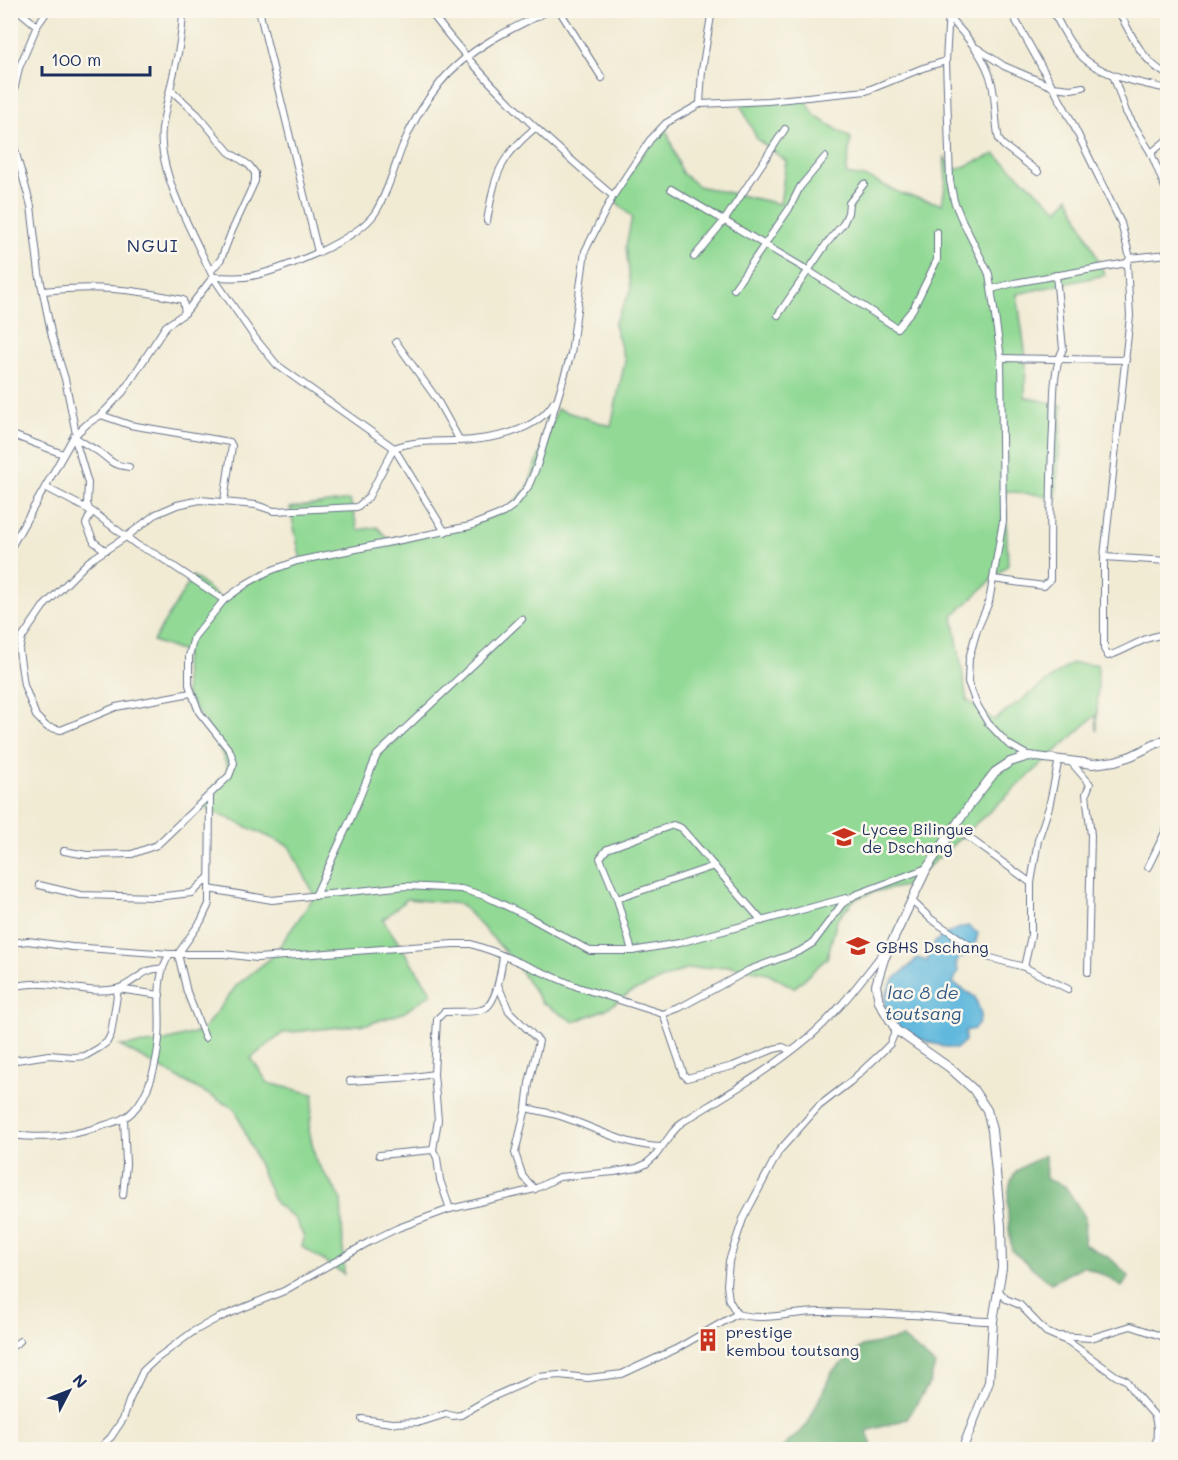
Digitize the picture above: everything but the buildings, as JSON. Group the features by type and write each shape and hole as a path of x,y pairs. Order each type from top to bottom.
{"street":[{"path":"18,10 37,26"},
{"path":"10,549 77,432 65,379 52,337 31,206 15,150 12,130 13,86 37,26 48,10"},
{"path":"183,10 179,52 162,130 165,163 172,185 212,274 255,338 277,365 394,448 445,531"},
{"path":"260,10 318,252"},
{"path":"429,10 492,87 534,128 613,196"},
{"path":"212,274 246,277 282,266 318,252 362,226 374,214 416,117 441,82 467,58 487,44 550,10"},
{"path":"560,10 602,78"},
{"path":"700,104 702,70 712,10"},
{"path":"1010,10 1053,87 1121,223 1129,260 1130,316 1104,557 1104,649 1108,656 1119,653 1138,641 1155,635 1167,634"},
{"path":"1052,10 1072,45 1086,60 1113,75 1167,89"},
{"path":"1118,10 1145,57 1155,68 1167,75"},
{"path":"949,14 983,59 992,82 999,140 1038,172"},
{"path":"949,14 946,61 950,181 954,201 970,238 985,261 992,289 1001,358 1002,521 989,602 977,630 969,658 969,682 976,704 988,723 1008,744 1029,756"},
{"path":"974,46 1004,66 1053,87 1083,87"},
{"path":"64,851 87,855 132,854 149,848 164,839 229,776 234,763 230,751 199,712 187,676 194,637 224,600 267,572 297,561 481,522 503,513 514,505 528,487 537,466 571,354 585,251 613,196 650,140 666,123 700,104 768,101 866,91 946,61"},
{"path":"1113,75 1126,112 1151,153 1167,195"},
{"path":"74,436 101,415 123,392 166,327 185,313 221,259 255,182 255,172 249,165 229,152 198,116 171,90"},
{"path":"488,221 491,198 500,164 515,145 534,128"},
{"path":"694,257 723,221 785,129"},
{"path":"1151,153 1167,139"},
{"path":"734,290 766,245 800,187 825,157"},
{"path":"778,315 827,243 843,224 849,203 864,184"},
{"path":"671,189 766,245 897,328 913,309 937,260 937,232"},
{"path":"992,289 1167,254"},
{"path":"993,579 1044,586 1050,580 1053,408 1058,359 1063,349 1056,275"},
{"path":"43,291 73,287 104,287 159,295 183,300 185,313"},
{"path":"396,342 436,398 460,441"},
{"path":"1001,358 1126,360"},
{"path":"192,693 116,707 61,730 47,727 36,716 24,685 19,651 22,638 43,607 89,561 126,537 156,513 200,500 256,505 274,512 357,507 368,498 394,448 422,441 474,440 508,432 534,423 549,412 559,394"},
{"path":"101,415 130,425 230,442 232,446 224,501"},
{"path":"10,434 63,454"},
{"path":"74,436 107,461 129,467"},
{"path":"74,436 88,483 88,509 91,513 86,524 94,542 105,550"},
{"path":"45,487 88,509 137,545 157,555 224,600"},
{"path":"1104,557 1167,561"},
{"path":"315,896 351,818 376,755 522,619"},
{"path":"962,1449 989,1383 993,1354 993,1321 1002,1253 992,1130 987,1110 973,1089 950,1068 896,1030 879,1002 876,985 884,959 927,868 985,783 995,772 1010,762 1029,756 1093,764 1115,761 1131,756 1167,738"},
{"path":"1024,967 1031,936 1031,883 1038,840 1049,807 1059,759"},
{"path":"1070,760 1090,784 1086,794 1091,835 1088,972"},
{"path":"205,1038 187,992 178,954 201,921 208,904 210,795"},
{"path":"632,951 617,899 600,858 607,849 673,825 681,828 762,921"},
{"path":"1148,867 1167,826"},
{"path":"954,827 1031,883"},
{"path":"617,899 714,866"},
{"path":"208,889 272,900 406,886 461,889 485,896 527,916 590,951 632,951 679,943 855,895 927,868"},
{"path":"39,885 81,895 156,897 192,893 209,877"},
{"path":"10,943 28,941 72,947 170,954 224,954 257,958 453,944 471,945 578,987 663,1014 749,970 800,951 813,943 837,910 855,895"},
{"path":"911,900 931,919 987,957 1024,967 1068,989"},
{"path":"98,1449 111,1437 123,1419 143,1371 194,1331 284,1291 398,1228 450,1209 535,1189 566,1175 614,1172 646,1164 681,1123 756,1076 809,1037 836,1011 898,933"},
{"path":"10,1135 51,1137 77,1135 124,1118 133,1112 142,1099 153,1072 159,1039 162,969 170,954"},
{"path":"450,1209 433,1150 438,1120 434,1074 437,1019 444,1012 484,1010 491,1004 498,986 503,956"},
{"path":"10,1061 49,1055 74,1058 85,1056 99,1048 107,1042 111,1035 118,989 141,973 162,969"},
{"path":"10,987 30,984 118,989 160,996"},
{"path":"498,986 509,1011 539,1041 515,1153 523,1177 535,1189"},
{"path":"663,1014 684,1076 687,1078 733,1066 774,1049 783,1047 791,1051"},
{"path":"896,1030 890,1044 850,1082 819,1106 779,1151 743,1219 729,1261 727,1285 729,1300 737,1314 750,1318 841,1312 993,1321"},
{"path":"350,1081 434,1074"},
{"path":"526,1108 564,1118 618,1140 650,1147 662,1147"},
{"path":"123,1195 126,1164 124,1118"},
{"path":"379,1155 433,1150"},
{"path":"998,1290 1006,1299 1020,1305 1046,1332 1057,1336 1116,1376 1126,1380 1155,1416 1156,1449"},
{"path":"362,1419 392,1423 421,1422 446,1414 462,1415 490,1398 538,1377 559,1375 588,1378 622,1374 676,1349 737,1314"},
{"path":"1057,1336 1091,1338 1131,1326 1167,1340"},
{"path":"10,1348 20,1341"}],"green space":[{"path":"806,100 815,116 851,138 846,174 869,178 902,194 942,204 946,180 944,156 953,171 995,154 1058,210 1069,197 1105,275 1017,294 1026,357 1025,397 1062,405 1056,497 1005,491 1008,565 953,616 967,700 994,720 1072,663 1098,664 1097,731 1096,715 907,886 877,891 855,899 837,920 827,958 794,988 768,973 730,966 686,969 630,993 606,1009 574,1022 542,1003 513,960 461,904 407,899 383,920 432,993 403,1013 368,1024 283,1033 251,1058 268,1083 314,1094 309,1130 316,1161 341,1198 344,1274 302,1247 304,1237 295,1219 275,1203 235,1109 120,1046 158,1043 202,1031 237,985 272,957 315,896 289,846 199,805 229,770 213,735 186,695 184,663 186,653 153,641 193,576 222,600 250,581 301,561 290,508 350,500 358,530 377,527 393,544 480,521 505,511 527,489 557,409 611,426 625,361 614,324 631,290 626,246 632,217 613,199 649,144 665,126 682,173 698,186 780,204 786,161 757,139 740,104"},
{"path":"1045,1155 1046,1179 1065,1186 1085,1217 1084,1244 1110,1258 1129,1276 1122,1287 1106,1276 1083,1266 1051,1283 1012,1251 1008,1199 1012,1179 1019,1169"},
{"path":"903,1338 935,1365 930,1382 907,1419 867,1431 873,1449 781,1449 807,1425 832,1372 862,1346"}],"water":[{"name":"lac 8 de toutsang","path":"968,926 978,933 977,937 969,953 959,958 956,963 958,971 953,983 975,997 981,1014 979,1023 974,1029 965,1031 965,1041 956,1049 909,1034 892,1023 885,1007 886,996 891,984 917,958 928,961 929,950 941,937"}],"place":[{"name":"Lycee Bilingue de Dschang","path":"844,837"},
{"name":"GBHS Dschang","path":"858,946"},
{"name":"prestige kembou toutsang","path":"708,1340"}],"district":[{"name":"NGUI","path":"153,245"}]}
